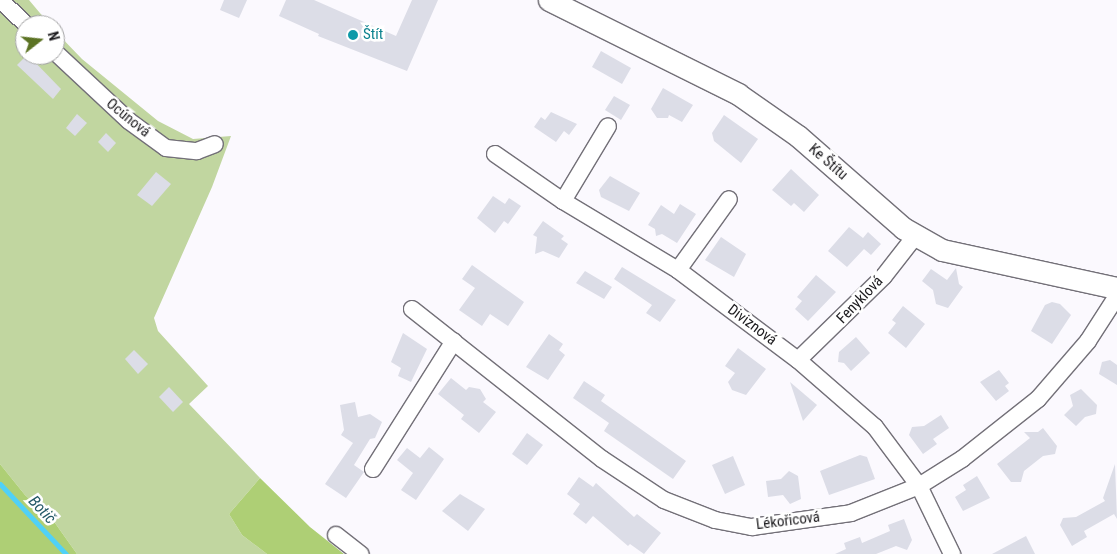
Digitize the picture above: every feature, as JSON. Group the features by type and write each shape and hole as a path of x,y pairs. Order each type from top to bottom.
{"street":[{"path":"0,0 16,15"},
{"name":"Ke Štítu","path":"549,0 738,94 798,136 903,228 942,250 967,257 1117,288"},
{"name":"Ocúnová","path":"65,62 128,122 166,148 197,151 215,144"},
{"path":"563,201 608,126"},
{"name":"Diviznová","path":"494,154 563,201 678,270 798,360 875,427 919,486 952,554"},
{"path":"678,270 729,199"},
{"name":"Fenyklová","path":"798,360 884,276 916,235"},
{"name":"Lékořicová","path":"412,309 602,459 664,500 715,520 752,527 851,513 919,486 997,434 1038,399 1088,341 1117,296"},
{"path":"373,468 454,341"},
{"path":"336,535 360,554"}],"green space":[{"path":"0,0 29,0 42,15 15,15 15,65 65,65 65,41 82,59 158,121 193,139 231,136 212,187 154,318 158,331 208,386 189,404 260,478 229,514 242,535 267,554 77,554 55,523 25,495 0,464"},
{"path":"0,464 25,495 55,523 77,554 0,554"},
{"path":"260,478 310,527 344,554 267,554 242,535 229,514"}],"building":[{"path":"224,0 247,0 239,18 220,10"},
{"name":"Štít","path":"286,0 314,0 396,36 412,0 438,0 407,71 318,36 319,34 279,16"},
{"path":"601,51 631,68 622,84 592,67"},
{"path":"17,65 38,65 61,89 53,99"},
{"path":"663,88 693,105 682,122 669,115 668,118 657,118 651,109"},
{"path":"614,96 630,105 621,120 605,110"},
{"path":"551,112 577,124 569,135 564,131 556,142 534,127 541,117 545,120"},
{"path":"77,114 87,123 75,136 66,128"},
{"path":"724,115 758,139 741,163 714,141 712,133"},
{"path":"106,133 116,143 108,152 98,142"},
{"path":"791,169 819,195 804,212 794,203 791,206 772,190"},
{"path":"156,172 171,184 152,206 137,195"},
{"path":"610,176 640,193 629,211 601,197 599,190"},
{"path":"493,196 505,204 509,198 521,206 508,224 504,221 495,233 477,218"},
{"path":"680,204 696,214 677,243 662,234 656,236 655,229 648,225 661,205 674,214"},
{"path":"543,221 564,236 561,239 568,244 559,258 543,251 535,254 537,237 533,235"},
{"path":"849,227 863,238 868,232 881,244 871,255 864,249 847,267 828,251"},
{"path":"721,237 746,254 734,277 705,260"},
{"path":"472,265 524,302 508,326 490,314 482,326 459,310 475,288 462,279"},
{"path":"622,267 676,300 660,322 646,313 652,305 614,279"},
{"path":"956,268 959,284 963,287 948,308 936,304 933,290 922,281 931,269 947,280"},
{"path":"585,271 612,287 604,299 576,283"},
{"path":"816,275 836,292 808,321 795,309 802,301 797,297"},
{"path":"1052,302 1060,304 1071,315 1052,344 1031,331 1045,305"},
{"path":"903,306 925,324 906,348 888,333 896,323 892,320"},
{"path":"403,333 427,349 411,382 398,376 401,368 391,362"},
{"path":"549,334 563,344 559,350 565,355 548,380 526,367"},
{"path":"856,337 870,353 851,371 844,363 838,362 839,352"},
{"path":"738,348 766,369 746,395 732,390 728,382 735,373 725,366"},
{"path":"134,350 148,364 138,374 125,359"},
{"path":"1110,360 1117,365 1117,385 1099,374 1102,362"},
{"path":"999,370 1009,383 1005,386 1009,391 996,401 980,382"},
{"path":"451,378 466,390 469,387 480,389 486,399 483,402 496,412 479,433 461,419 464,415 438,394"},
{"path":"584,381 605,395 601,401 686,461 673,479 604,431 609,423 573,398"},
{"path":"790,382 817,405 803,421"},
{"path":"169,387 183,402 173,412 159,397"},
{"path":"1081,389 1097,405 1096,414 1085,417 1076,426 1064,415 1073,406 1070,395"},
{"path":"355,402 358,417 370,414 382,422 375,438 370,439 354,465 364,472 346,498 325,484 353,443 341,435 344,430 340,405"},
{"path":"941,415 949,428 933,439 937,444 923,454 909,435 912,427 924,426"},
{"path":"1043,428 1057,446 1055,454 1043,456 1024,471 1021,482 1011,482 997,464 1030,438 1024,432 1038,432"},
{"path":"527,433 543,445 527,465 512,454"},
{"path":"429,447 444,459 416,500 401,490 413,473 397,460 407,448 420,458"},
{"path":"860,455 867,457 875,479 829,495 820,471"},
{"path":"733,456 745,485 725,494 712,465"},
{"path":"1115,464 1117,519 1114,514 1084,531 1087,537 1072,546 1060,525 1063,518 1076,517 1105,501 1103,498"},
{"path":"789,471 798,476 801,499 790,504 783,495 768,497 766,481 781,479"},
{"path":"977,476 990,498 963,511 955,497 966,490 963,485"},
{"path":"579,477 593,487 596,483 634,517 637,514 661,533 644,554 630,544 628,546 593,516 586,524 573,514 580,504 567,494"},
{"path":"460,494 485,509 468,531 442,511"},
{"path":"904,519 912,540 907,550 896,546 876,554 835,554 846,549 844,543 860,537 862,543 890,531 888,525"},
{"path":"1026,536 1035,554 992,554"}],"waterway":[{"name":"Botič","path":"0,484 66,554"}],"place":[{"name":"Štít","path":"353,35"}]}
